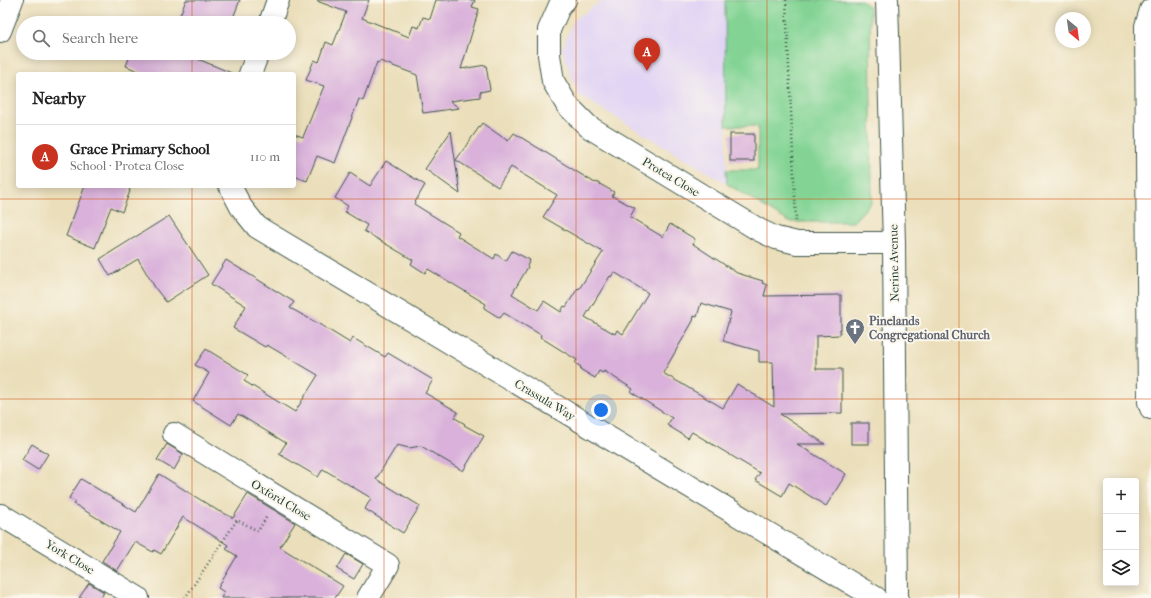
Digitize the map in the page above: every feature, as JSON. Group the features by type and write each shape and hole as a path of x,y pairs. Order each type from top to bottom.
{"street":[{"path":"0,31 12,0"},
{"path":"272,16 278,0"},
{"name":"Protea Close","path":"565,0 560,5 549,30 549,55 553,81 567,105 589,127 759,230 776,238 797,243 894,243"},
{"name":"Nerine Avenue","path":"887,0 894,243 897,598"},
{"path":"1151,10 1146,26 1149,402 1151,408"},
{"path":"251,72 255,60"},
{"name":"Crassula Way","path":"231,188 241,207 257,227 876,598"},
{"name":"Oxford Close","path":"174,434 388,565 368,598"},
{"name":"York Close","path":"1,515 138,598"}],"path":[{"path":"786,0 797,243"},
{"path":"186,598 237,520 258,532 278,498"}],"shaded area":[{"path":"603,0 725,0 727,184 577,94 562,49 574,20"}],"green space":[{"path":"725,0 862,0 870,9 872,202 853,222 789,222 727,184 726,170 758,170 758,126 726,126"}],"building":[{"path":"186,0 240,0 234,16 180,16"},
{"path":"369,0 362,18 409,37 413,26 419,28 423,17 430,19 436,0 475,0 472,7 479,9 461,69 486,65 490,90 480,92 480,97 450,101 459,108 423,113 417,75 380,61 379,63 377,62 363,101 359,99 335,163 317,156 307,181 296,177 296,135 303,137 324,86 306,80 314,60 319,62 326,42 333,45 346,12 317,1"},
{"path":"128,60 200,60 229,72 140,72 126,66"},
{"path":"482,123 508,141 514,133 595,183 596,182 614,192 612,196 635,208 630,217 663,237 670,224 695,239 693,244 737,273 763,281 762,283 767,285 764,296 841,295 840,335 816,336 816,369 842,369 842,413 780,414 825,444 797,444 846,474 826,506 789,483 782,496 755,480 760,473 692,432 688,438 667,425 672,418 631,392 633,389 604,371 603,373 599,371 595,378 580,369 581,367 575,363 577,360 540,337 541,335 504,313 500,318 484,308 486,304 428,269 425,273 411,264 413,260 364,231 367,225 345,212 348,206 335,198 350,173 370,186 386,161 425,185 414,204 459,232 457,236 494,259 496,254 506,261 512,251 530,260 527,266 528,267 512,294 538,310 544,301 561,312 578,288 579,289 603,252 543,217 557,195 511,167 498,187 456,160","holes":["614,272 648,293 623,334 617,330 615,334 585,317","701,303 731,312 723,341 759,351 759,362 773,362 774,407 737,384 723,408 663,373 693,321 694,316 697,317"]},
{"path":"451,131 460,194 425,169"},
{"path":"730,134 754,134 754,161 730,161"},
{"path":"84,188 130,188 122,212 111,207 95,248 66,236"},
{"path":"169,216 208,275 166,302 156,289 138,259 110,276 100,259"},
{"path":"226,260 294,302 290,308 350,343 353,338 385,357 388,353 433,380 425,393 458,412 455,418 465,424 464,425 484,436 463,471 421,446 409,448 397,445 376,479 420,506 403,533 365,509 371,498 323,469 318,477 279,454 286,443 238,414 231,425 193,401 209,373 195,365 206,349 248,375 244,381 295,412 318,375 267,345 265,347 233,328 246,306 211,284"},
{"path":"851,423 869,423 869,444 851,444"},
{"path":"32,444 48,454 38,470 22,460"},
{"path":"167,444 183,454 174,470 157,460"},
{"path":"159,474 220,512 233,518 248,494 295,523 280,547 343,586 335,598 221,598 224,592 218,588 237,556 226,549 228,545 183,517 161,554 154,550 153,552 135,542 117,571 102,561 120,532 74,504 76,502 69,498 81,479 136,512"},
{"path":"346,554 363,564 354,579 337,569"},
{"path":"89,583 104,592 101,598 79,598"}],"place":[{"name":"Grace Primary School","path":"647,71"},
{"name":"Pinelands Congregational Church","path":"855,345"}]}
